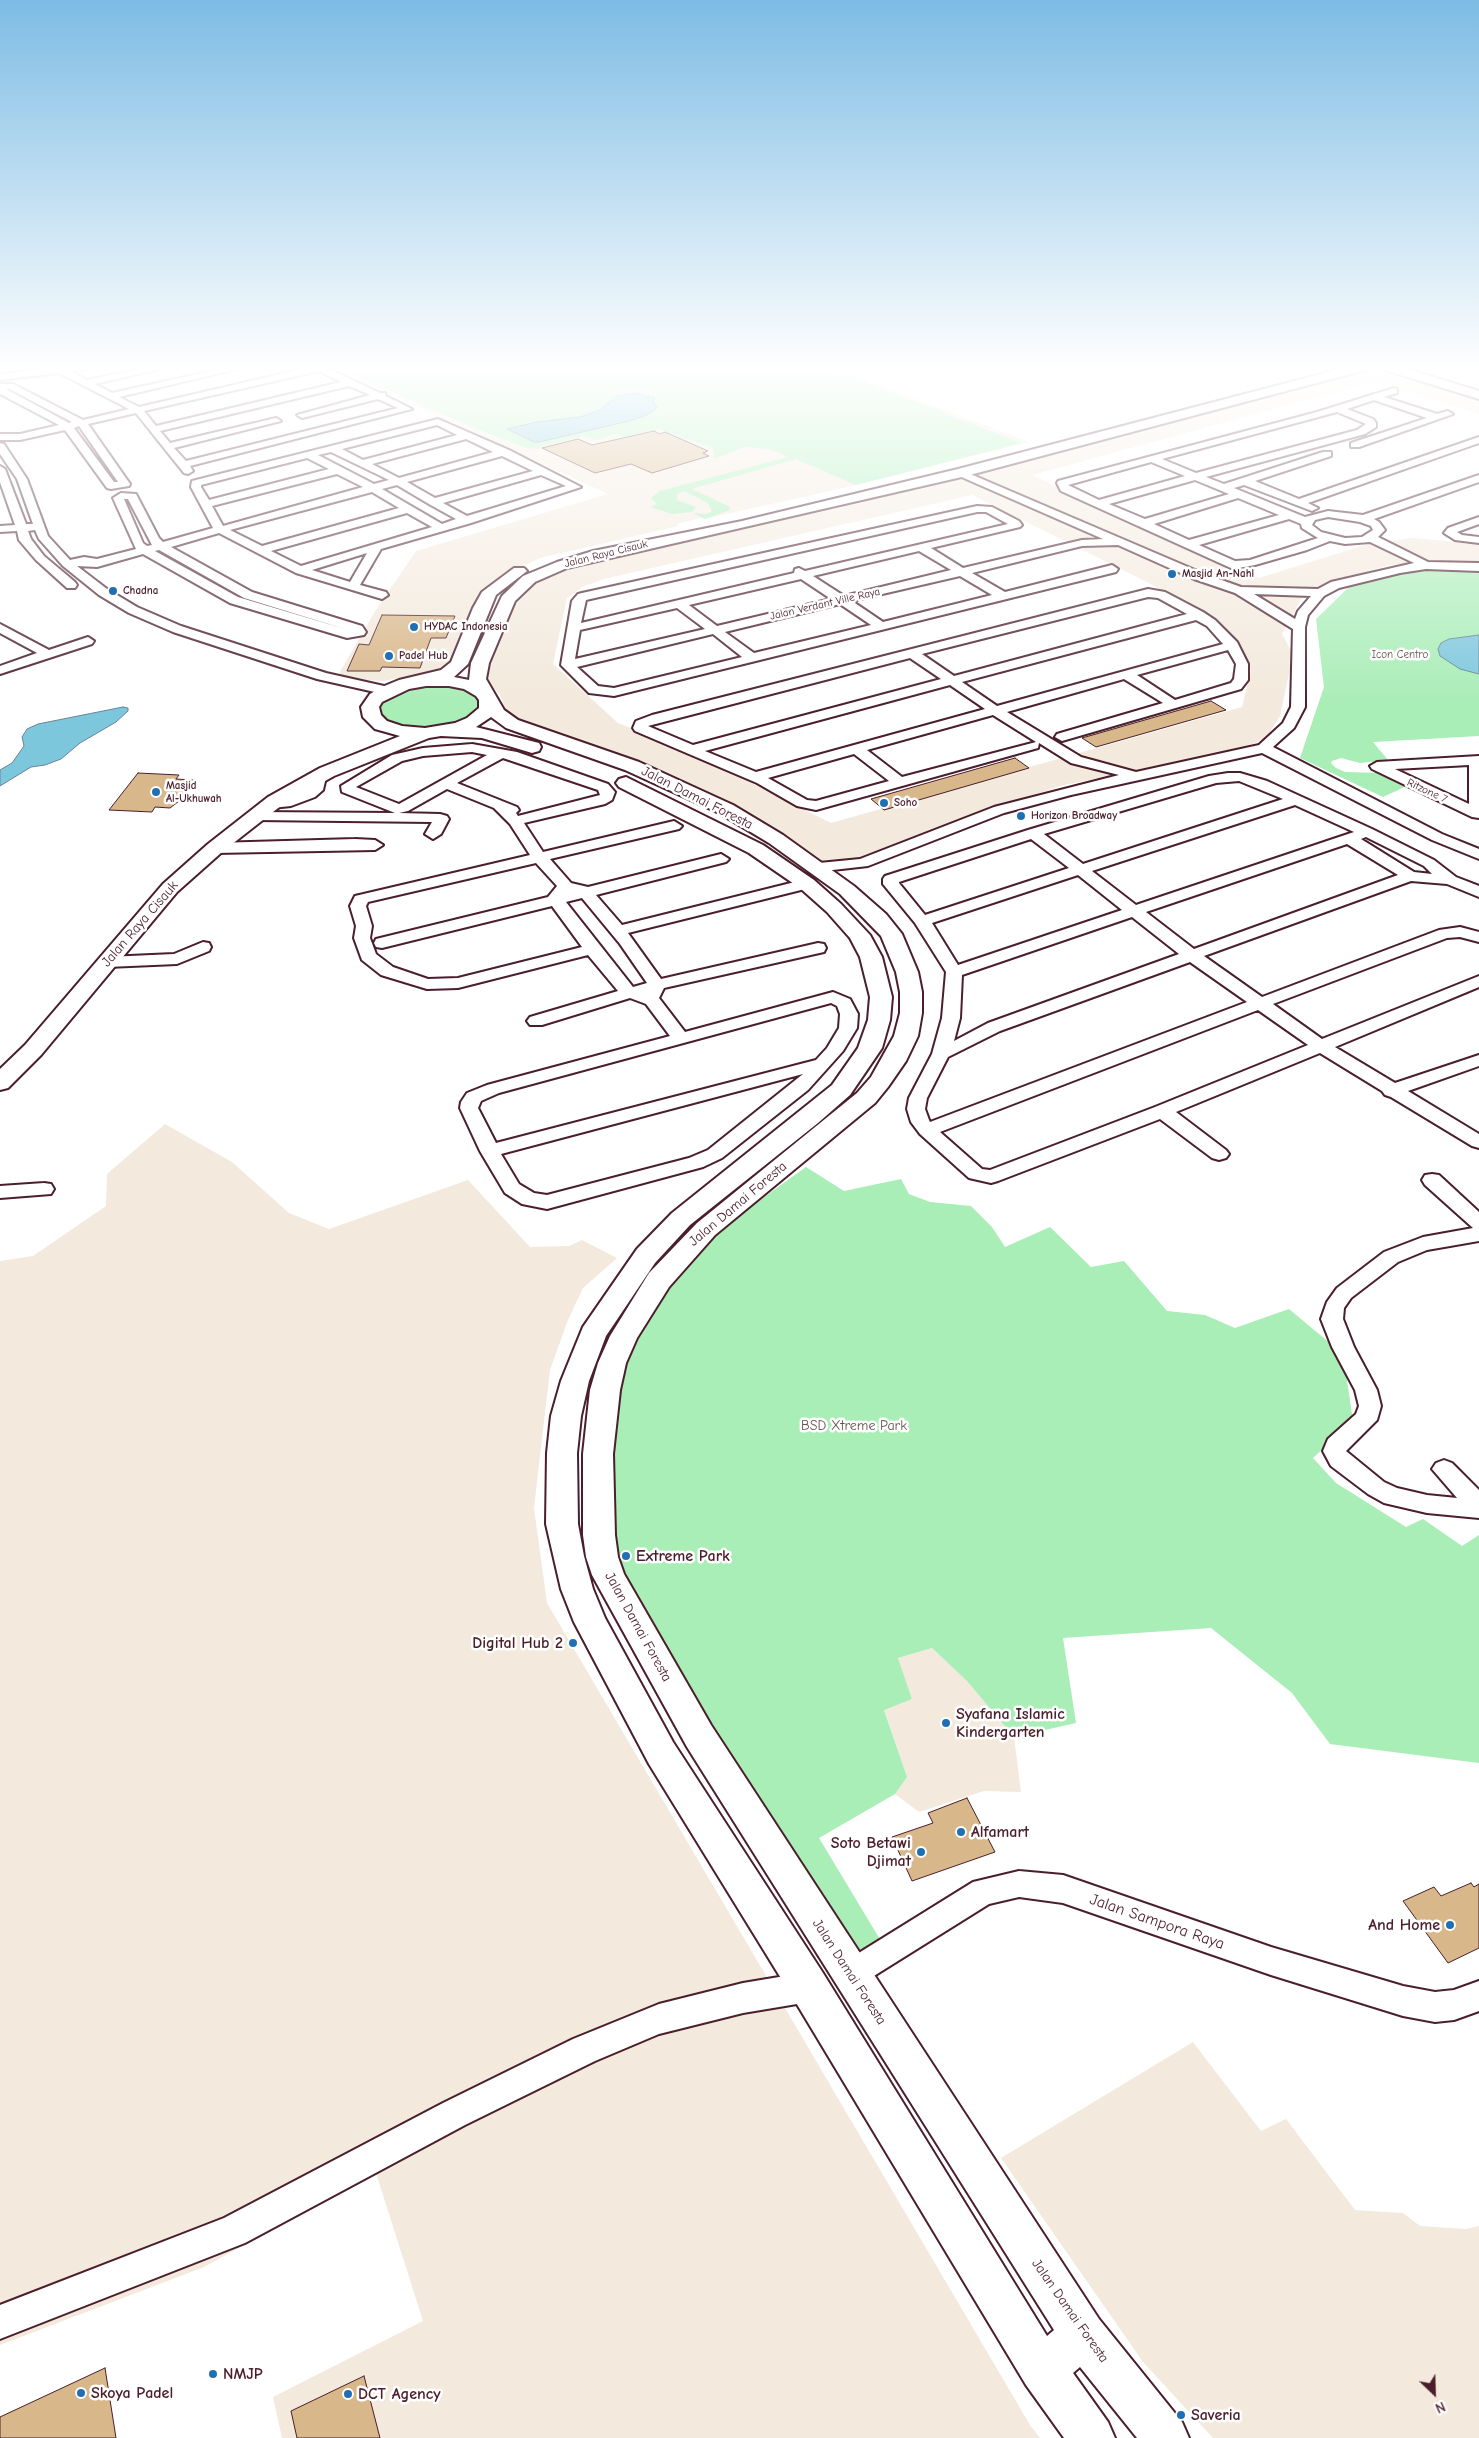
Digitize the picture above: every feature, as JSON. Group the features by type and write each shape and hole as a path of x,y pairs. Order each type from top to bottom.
{"main road":[{"name":"Jalan Raya Cisauk","path":"426,681 447,674 458,664 490,592 515,573 552,557 778,508 895,480"},
{"name":"Jalan Raya Cisauk","path":"323,775 434,732 473,722 488,708 486,696 477,679 480,663 508,599 529,579 551,569 593,556 742,525 932,480"},
{"path":"381,725 372,717 370,707 382,694 405,684 426,681 449,681 469,685 486,696"},
{"name":"Jalan Damai Foresta","path":"486,696 498,714 512,724 632,766 684,788 726,809 766,844 812,880 859,935 871,957 911,992 911,1013 906,1036 894,1061 880,1082 866,1098 734,1205 686,1249 659,1280 624,1336 612,1363 605,1390 598,1454 599,1535 602,1557 608,1576 699,1736 851,1974 1083,2335 1166,2438"},
{"name":"Jalan Raya Cisauk","path":"0,1083 34,1050 170,888 255,816 323,775 367,741 381,725"},
{"name":"Jalan Damai Foresta","path":"381,725 400,732 471,732 503,738 601,772 766,844"},
{"name":"Jalan Damai Foresta","path":"812,880 855,877 890,934 892,974 881,997 879,1020 870,1048 842,1090 681,1219 666,1234 623,1288 593,1334 575,1381 566,1416 562,1453 561,1506 568,1556 576,1589 590,1622 661,1753 809,1987 1042,2369 1092,2438"},
{"path":"661,1753 699,1736"},
{"path":"1042,2369 1083,2335"}],"street":[{"path":"5,480 25,540 40,558 80,591"},
{"path":"22,480 38,526 48,544 79,575 132,610 177,629 382,694"},
{"path":"107,480 111,486 125,484 122,480"},
{"path":"209,480 196,483 196,487 219,530 300,570 382,595"},
{"path":"206,504 301,480"},
{"path":"357,480 442,528"},
{"path":"67,564 84,561 97,563 117,558 403,480"},
{"path":"433,502 509,480"},
{"path":"300,570 576,488 561,480"},
{"path":"977,480 1198,576 1239,590 1299,627"},
{"path":"1074,480 1062,483 1066,489 1144,523 1224,562 1241,565 1303,548 1326,538"},
{"path":"1099,504 1184,480"},
{"path":"1205,480 1307,522"},
{"path":"1224,488 1248,480"},
{"path":"1300,502 1364,480"},
{"path":"1364,519 1473,480"},
{"path":"398,481 467,521"},
{"path":"1244,481 1328,514 1364,519 1378,527 1378,533 1371,538 1346,541 1326,538 1310,530 1306,526 1307,522"},
{"path":"1463,483 1479,488"},
{"path":"1144,523 1240,494"},
{"path":"120,496 132,496 154,540 161,546 248,595 356,628 360,632 347,634 234,600 144,550 138,544 118,498 120,496"},
{"path":"262,550 408,509"},
{"path":"574,628 1013,528 1016,524 988,509 977,509 582,597 578,601 568,665 594,690 614,692 1112,569"},
{"path":"1307,522 1311,518 1328,514"},
{"path":"1188,544 1290,515"},
{"path":"1479,520 1452,530 1450,533 1459,538 1479,540"},
{"path":"0,530 38,526"},
{"path":"1082,543 1087,528"},
{"path":"1371,538 1426,565"},
{"name":"Jalan Verdant Ville Raya","path":"568,665 1082,543 1118,542"},
{"path":"353,587 377,548"},
{"path":"922,548 1003,596"},
{"path":"773,554 880,626"},
{"path":"79,575 95,569 97,563"},
{"path":"622,936 774,897 812,880 855,877 999,810 1068,791 1264,748 1289,725 1298,707 1299,627 1302,614 1320,593 1335,585 1368,576 1426,565 1479,566"},
{"path":"1239,590 1320,593"},
{"path":"1032,745 816,806 802,802 755,777 645,732 640,728 641,724 657,718 1148,593 1161,595 1211,623 1232,645 1242,664 1241,680 1236,686 1062,737"},
{"path":"234,600 248,595"},
{"path":"94,601 119,616 164,635 260,667 382,694"},
{"path":"680,604 752,658"},
{"path":"691,750 1199,615"},
{"path":"0,628 44,653"},
{"path":"164,635 177,629"},
{"path":"0,661 44,653 88,641"},
{"path":"755,777 1232,645"},
{"path":"0,670 44,653"},
{"path":"913,654 996,711 1076,760 1102,768 1140,775"},
{"path":"1125,674 1173,704"},
{"path":"501,753 403,808 397,809 347,789 348,786 397,758 445,750 472,748 501,753 603,787 608,792 606,797 600,801 515,821"},
{"path":"1264,748 1437,837 1479,854"},
{"path":"856,749 901,783"},
{"path":"1068,791 1079,778 1080,767 1076,760"},
{"path":"1478,760 1478,814"},
{"name":"Ritzone 7","path":"1478,760 1377,766 1478,814"},
{"path":"1479,892 1450,880 1429,863 1367,832 1252,780 1228,777 1214,779 1033,833 891,879 891,884 922,921 954,972 951,1018 941,1054 918,1098 916,1109 920,1122 976,1174 991,1177 1162,1111 1479,982"},
{"path":"446,784 501,807 537,816"},
{"path":"922,921 1295,800"},
{"path":"501,807 515,821 540,858 589,945 628,992"},
{"path":"255,816 442,819 433,834"},
{"path":"589,945 427,984 381,968 364,948 362,938 364,926 358,906 361,899 367,897 674,826"},
{"path":"954,972 1367,832"},
{"path":"1033,833 1191,955 1321,1046 1391,1091 1478,1140"},
{"path":"1348,838 1410,876"},
{"path":"215,848 375,845"},
{"path":"382,943 560,892 585,891 721,859"},
{"path":"941,1054 994,1027 1410,876 1450,880"},
{"path":"585,891 622,936 681,1039"},
{"path":"364,926 382,943 391,956 403,964 437,976 458,978"},
{"path":"927,1130 1445,933 1460,932 1479,937"},
{"path":"107,962 177,959 202,947"},
{"path":"536,1021 628,992 654,992 818,948"},
{"path":"836,997 848,1009 850,1021 834,1051 802,1086 716,1154 696,1163 559,1200 540,1202 518,1194 512,1188 490,1151 469,1108 474,1097 493,1089 681,1039 836,997"},
{"path":"951,1018 975,1026 994,1027"},
{"path":"1391,1091 1479,1060"},
{"path":"490,1151 821,1064"},
{"path":"1162,1111 1218,1154"},
{"path":"1432,1180 1479,1223"},
{"path":"0,1192 44,1188"},
{"path":"1479,1234 1423,1244 1391,1258 1344,1292 1334,1307 1332,1319 1342,1347 1366,1390 1370,1406 1369,1414 1364,1420 1336,1446 1334,1451 1338,1460 1376,1488 1392,1496 1427,1504 1479,1509"},
{"path":"1444,1469 1479,1505"},
{"name":"Jalan Sampora Raya","path":"851,1974 983,1892 1018,1884 1063,1889 1271,1962 1403,2001 1435,2007 1454,2005 1479,1996"},
{"path":"0,2322 233,2231 454,2114 593,2046 659,2019 701,2007 809,1987"}],"shaded area":[{"path":"577,480 877,480 705,519 701,518 677,524 679,526 540,558 511,572 493,587 453,662 444,668 384,681 337,677 374,613 416,551 608,494"},
{"path":"948,480 1043,480 1259,578 1365,545 1412,538 1479,544 1479,562 1389,565 1333,581 1303,596 1282,634 1293,655 1280,716 1266,738 1236,751 1064,785 962,818 831,871 736,814 510,720 500,695 485,679 514,600 528,584 556,571 594,559 840,508","holes":["972,495 1143,580 1218,621 1240,645 1251,671 1242,707 831,823 688,751 618,723 553,664 567,598 582,587 604,579"]},
{"path":"165,1124 232,1162 289,1213 329,1229 468,1180 530,1247 569,1246 582,1240 617,1258 583,1288 568,1320 550,1370 534,1508 547,1603 1030,2425 1040,2438 282,2438 273,2397 423,2321 376,2173 204,2267 0,2345 0,1261 33,1256 106,1206 107,1174"},
{"name":"Syafana Islamic Kindergarten","path":"932,1648 967,1681 1014,1737 1021,1792 984,1791 919,1812 895,1794 907,1777 884,1709 912,1699 898,1658"},
{"path":"1193,2042 1261,2131 1286,2119 1355,2210 1403,2213 1420,2226 1466,2229 1479,2226 1479,2438 1213,2438 1143,2362 1001,2158"}],"green space":[{"path":"702,480 724,480 692,489 730,507 730,510 705,519 693,513 707,514 712,511 708,503 684,491 677,494 677,500 696,507 692,512 673,514 650,507 657,504 651,498 660,491"},
{"path":"844,480 877,480 856,485"},
{"name":"Icon Centro","path":"1413,570 1479,571 1479,736 1373,742 1388,760 1360,763 1341,758 1332,761 1331,763 1336,768 1345,772 1382,773 1409,785 1383,797 1300,758 1324,687 1316,619 1348,588 1379,575"},
{"path":"429,683 462,687 473,692 479,699 479,707 473,715 461,722 427,729 409,729 383,720 377,713 378,705 396,690"},
{"name":"BSD Xtreme Park","path":"806,1167 844,1191 901,1179 909,1194 930,1202 971,1206 992,1227 1005,1247 1050,1227 1091,1267 1124,1261 1167,1311 1205,1315 1235,1328 1289,1309 1343,1354 1353,1421 1313,1458 1336,1483 1406,1527 1423,1519 1462,1546 1479,1535 1479,1763 1330,1744 1292,1693 1211,1628 1063,1638 1076,1723 1014,1737 967,1681 932,1648 898,1658 912,1699 884,1710 907,1777 895,1794 819,1838 881,1941 851,1953 650,1641 614,1552 612,1474 619,1391 640,1317 701,1242"}],"water":[{"path":"1479,635 1479,674 1460,669 1440,656 1438,649 1441,643 1449,639"},
{"path":"123,707 128,708 128,711 116,722 80,743 61,759 45,765 31,767 0,786 0,770 12,763 24,746 22,737 27,729 38,724"}],"building":[{"path":"382,615 455,616 446,638 431,638 420,668 382,667 380,671 347,671 359,644 369,645"},
{"path":"1211,701 1226,710 1096,747 1082,738"},
{"path":"1015,758 1029,768 884,810 871,799"},
{"name":"Masjid Al-Ukhuwah","path":"138,773 179,775 176,779 193,780 187,795 170,808 155,807 152,812 109,810"},
{"path":"967,1798 995,1852 912,1881 892,1837 933,1823 928,1813"},
{"name":"And Home","path":"1471,1883 1474,1887 1479,1884 1479,1948 1448,1963 1403,1901 1434,1887 1441,1896"},
{"name":"Skoya Padel","path":"105,2368 116,2438 0,2438 0,2417"},
{"name":"DCT Agency","path":"364,2376 380,2438 297,2438 291,2411"}],"place":[{"name":"Masjid An-Nahl","path":"1172,574"},
{"name":"Chadna","path":"113,591"},
{"name":"HYDAC Indonesia","path":"414,627"},
{"name":"Padel Hub","path":"389,656"},
{"name":"Masjid Al-Ukhuwah","path":"156,792"},
{"name":"Soho","path":"884,803"},
{"name":"Horizon Broadway","path":"1021,816"},
{"name":"Extreme Park","path":"626,1556"},
{"name":"Digital Hub 2","path":"573,1643"},
{"name":"Syafana Islamic Kindergarten","path":"946,1723"},
{"name":"Alfamart","path":"961,1832"},
{"name":"Soto Betawi Djimat","path":"921,1852"},
{"name":"And Home","path":"1450,1925"},
{"name":"NMJP","path":"213,2374"},
{"name":"Skoya Padel","path":"81,2393"},
{"name":"DCT Agency","path":"348,2394"},
{"name":"Saveria","path":"1181,2415"}]}
